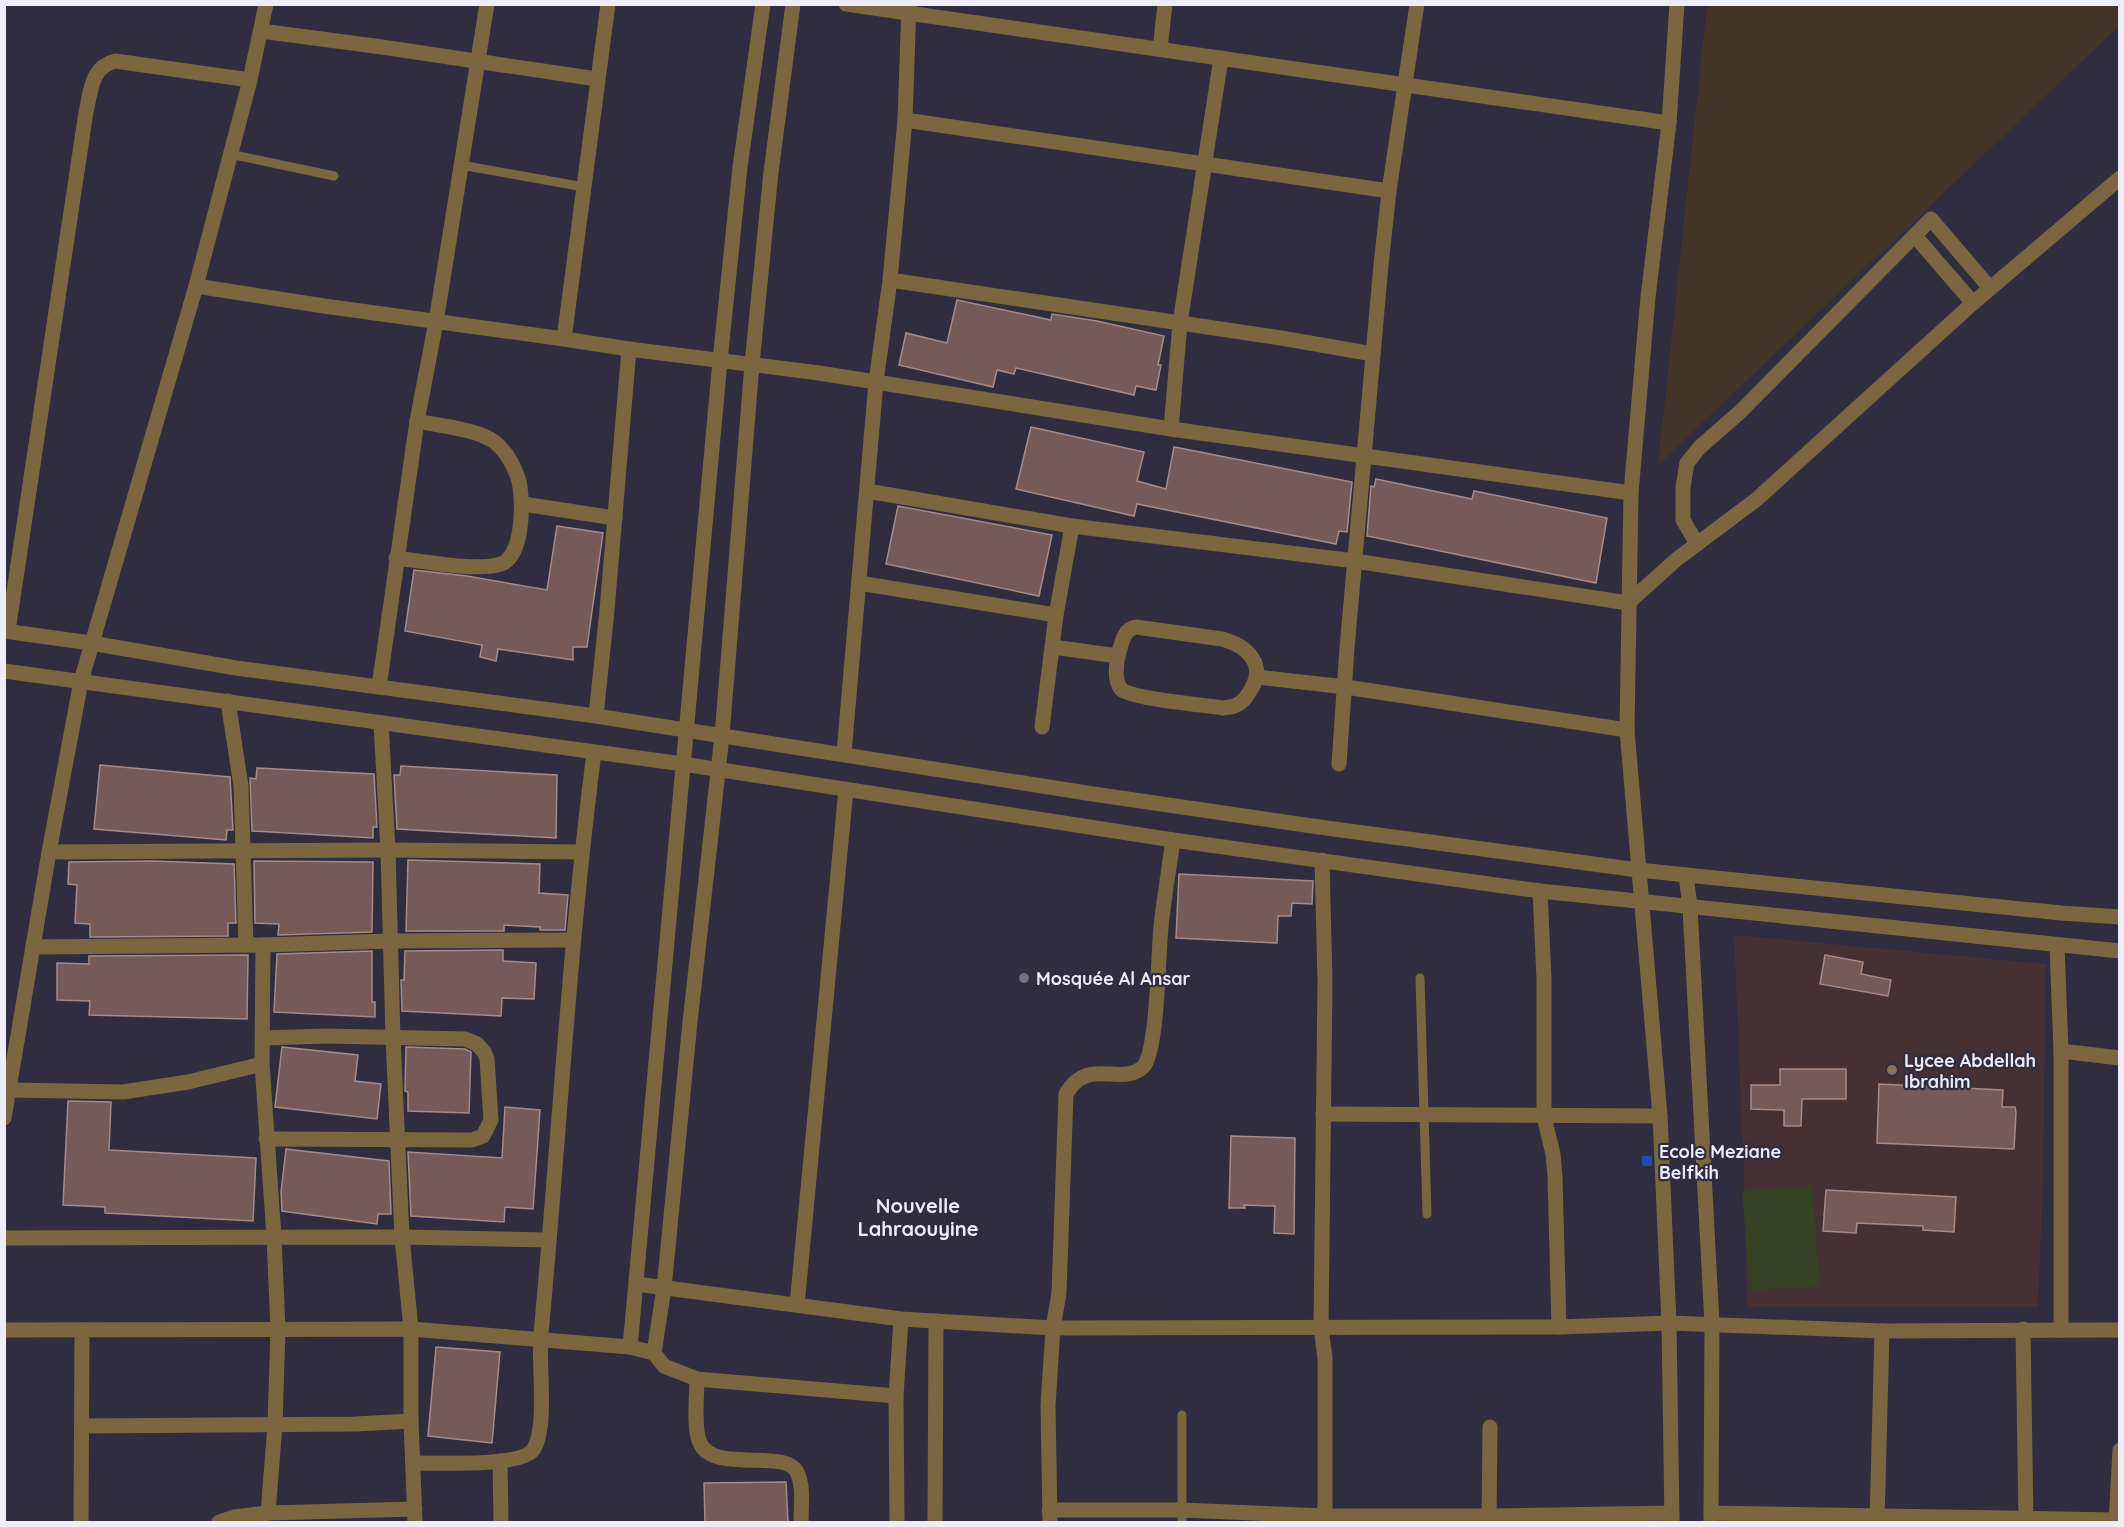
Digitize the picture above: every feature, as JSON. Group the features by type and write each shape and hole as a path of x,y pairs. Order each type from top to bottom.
{"street":[{"path":"4,1118 49,852 81,681 196,286 250,80 266,4"},
{"path":"379,687 417,421 436,322 488,4"},
{"path":"564,339 608,4"},
{"path":"630,1347 720,361 740,167 763,4"},
{"path":"654,1353 664,1288 722,736 752,364 771,172 793,4"},
{"path":"846,4 909,9 1406,86 1670,123"},
{"path":"1160,49 1165,4"},
{"path":"1339,764 1372,354 1389,191 1417,4"},
{"path":"1173,840 1161,927 1155,1016 1148,1060 1141,1068 1127,1074 1098,1074 1080,1078 1071,1084 1066,1094 1059,1293 1053,1328 1048,1405 1049,1516 1489,1520 1672,1518 1669,1323 1660,1116 1627,730 1630,493 1648,297 1670,123 1677,4"},
{"path":"844,753 876,382 890,279 904,120 909,9"},
{"path":"261,31 597,79"},
{"path":"1171,429 1180,323 1221,58"},
{"path":"250,80 115,61 105,63 97,73 86,112 6,631 236,668 687,729 1093,794 1638,870 2049,912 2120,917"},
{"path":"904,120 1389,191"},
{"path":"1628,603 1696,544 1757,499 1973,303 2120,178"},
{"path":"1696,544 1683,520 1683,487 1687,463 1700,447 1740,412 1931,219 1990,288"},
{"path":"1915,236 1973,303"},
{"path":"890,279 1372,354"},
{"path":"196,286 436,322 752,364 1171,429 1630,493"},
{"path":"596,716 629,349"},
{"path":"396,558 478,567 503,564 509,559 517,544 523,504 519,480 512,465 497,444 475,434 417,421"},
{"path":"867,491 1072,526 1355,561 1628,603"},
{"path":"523,504 615,518"},
{"path":"1042,727 1056,615 1072,526"},
{"path":"860,584 1056,615"},
{"path":"1131,628 1184,633 1222,639 1241,645 1252,657 1257,677 1246,698 1234,707 1223,708 1158,699 1129,694 1122,689 1118,680 1118,656 1124,636 1131,628"},
{"path":"1053,647 1118,656"},
{"path":"4,671 683,764 1173,840 1540,891 2120,951"},
{"path":"1257,677 1346,687 1627,730"},
{"path":"228,701 242,786 246,945"},
{"path":"219,1522 234,1516 268,1513 312,1517 415,1516 411,1421 411,1329 402,1237 388,850 381,723"},
{"path":"414,1463 500,1461 526,1456 532,1451 540,1434 540,1339 581,852 594,753"},
{"path":"797,1305 846,789"},
{"path":"49,852 388,850 581,852"},
{"path":"1322,860 1325,982 1321,1328 1325,1358 1325,1519"},
{"path":"1686,876 1690,907 1712,1324 1711,1518 2116,1521 2120,1450"},
{"path":"1540,891 1544,979 1544,1117 1553,1154 1555,1177 1559,1327"},
{"path":"33,946 573,940"},
{"path":"263,945 262,1064 278,1330 275,1425 268,1513"},
{"path":"2057,946 2061,1051 2061,1330"},
{"path":"263,1038 465,1039 477,1044 487,1059 491,1119 483,1136 472,1140 267,1138"},
{"path":"2061,1051 2120,1058"},
{"path":"9,1090 123,1092 188,1082 262,1064"},
{"path":"1323,1114 1660,1116"},
{"path":"4,1238 402,1237 549,1240"},
{"path":"636,1284 901,1319 1053,1328 1559,1327 1669,1323 1882,1331 2120,1330"},
{"path":"897,1522 896,1396 901,1319"},
{"path":"935,1522 936,1321"},
{"path":"4,1330 411,1329 630,1347 654,1353 664,1366 697,1378 896,1396"},
{"path":"2024,1329 2026,1521"},
{"path":"81,1522 82,1330"},
{"path":"1877,1519 1882,1331"},
{"path":"697,1378 697,1426 704,1449 712,1455 724,1458 785,1463 795,1468 799,1474 801,1522"},
{"path":"82,1426 275,1425 411,1421"},
{"path":"1489,1520 1490,1427"},
{"path":"500,1461 501,1522"}],"lane":[{"path":"230,154 334,176"},
{"path":"461,165 584,187"},
{"path":"1420,978 1427,1214"},
{"path":"1181,1516 1182,1415"}],"shaded area":[{"path":"1707,5 2119,5 2119,26 1658,465"},
{"name":"Lycee Abdellah Ibrahim","path":"1734,935 2046,964 2043,1175 2038,1307 1747,1307"}],"green space":[{"path":"1812,1186 1820,1286 1750,1291 1742,1191"}],"building":[{"path":"957,300 1051,320 1052,314 1097,321 1164,336 1156,390 1136,386 1134,395 1016,368 1014,374 997,370 993,387 899,365 906,333 947,343"},
{"path":"1031,427 1144,452 1137,481 1166,489 1174,447 1352,482 1347,532 1339,531 1336,544 1137,504 1134,516 1016,489"},
{"path":"1376,479 1472,499 1474,491 1607,518 1596,583 1367,536 1371,486 1374,487"},
{"path":"898,506 1052,535 1039,596 886,564"},
{"path":"557,526 603,533 587,647 573,647 573,660 498,649 496,661 480,657 482,645 405,631 414,570 467,576 547,590"},
{"path":"100,765 230,777 233,830 227,830 226,840 94,829"},
{"path":"401,766 557,775 556,838 397,829 394,775 400,775"},
{"path":"257,768 374,774 377,827 373,827 373,838 252,831 250,778 256,779"},
{"path":"408,860 540,864 539,893 568,895 565,930 540,930 540,927 504,925 504,931 406,931"},
{"path":"153,861 234,864 236,923 228,923 228,936 90,937 90,924 75,923 77,885 68,884 69,862"},
{"path":"254,861 373,862 372,932 278,935 279,924 255,923"},
{"path":"1179,874 1313,881 1312,904 1292,903 1291,916 1278,916 1277,943 1176,938"},
{"path":"503,950 503,961 536,963 534,999 502,998 501,1016 402,1011 401,980 404,980 405,951"},
{"path":"372,951 372,1002 375,1002 375,1017 274,1012 277,954"},
{"path":"248,955 247,1019 89,1015 90,1001 57,1000 57,963 89,964 89,956"},
{"path":"1825,955 1863,962 1861,974 1891,980 1888,996 1820,984"},
{"path":"282,1047 358,1055 355,1081 381,1084 377,1119 275,1107"},
{"path":"406,1047 465,1049 471,1052 469,1113 408,1111 408,1092 405,1091"},
{"path":"1780,1069 1846,1069 1846,1099 1802,1099 1801,1126 1784,1126 1784,1110 1751,1109 1751,1085 1780,1085"},
{"path":"1879,1084 2003,1090 2002,1107 2015,1107 2014,1149 1877,1143"},
{"path":"68,1101 111,1102 109,1150 256,1158 253,1221 105,1213 105,1207 63,1205"},
{"path":"505,1107 540,1110 533,1209 505,1207 504,1222 411,1216 408,1152 502,1158"},
{"path":"1231,1136 1295,1138 1294,1234 1274,1233 1275,1206 1244,1205 1245,1208 1229,1208"},
{"path":"286,1149 389,1161 391,1214 378,1214 377,1224 282,1211 281,1192"},
{"path":"1826,1190 1956,1197 1954,1232 1923,1230 1923,1226 1857,1223 1856,1233 1823,1231"},
{"path":"436,1347 500,1352 492,1443 428,1436"},
{"path":"786,1482 788,1522 705,1522 704,1483"}],"place":[{"name":"Mosquée Al Ansar","path":"1024,978"},
{"name":"Lycee Abdellah Ibrahim","path":"1892,1070"},
{"name":"Ecole Meziane Belfkih","path":"1647,1161"}],"district":[{"name":"Nouvelle Lahraouyine","path":"918,1216"}]}
